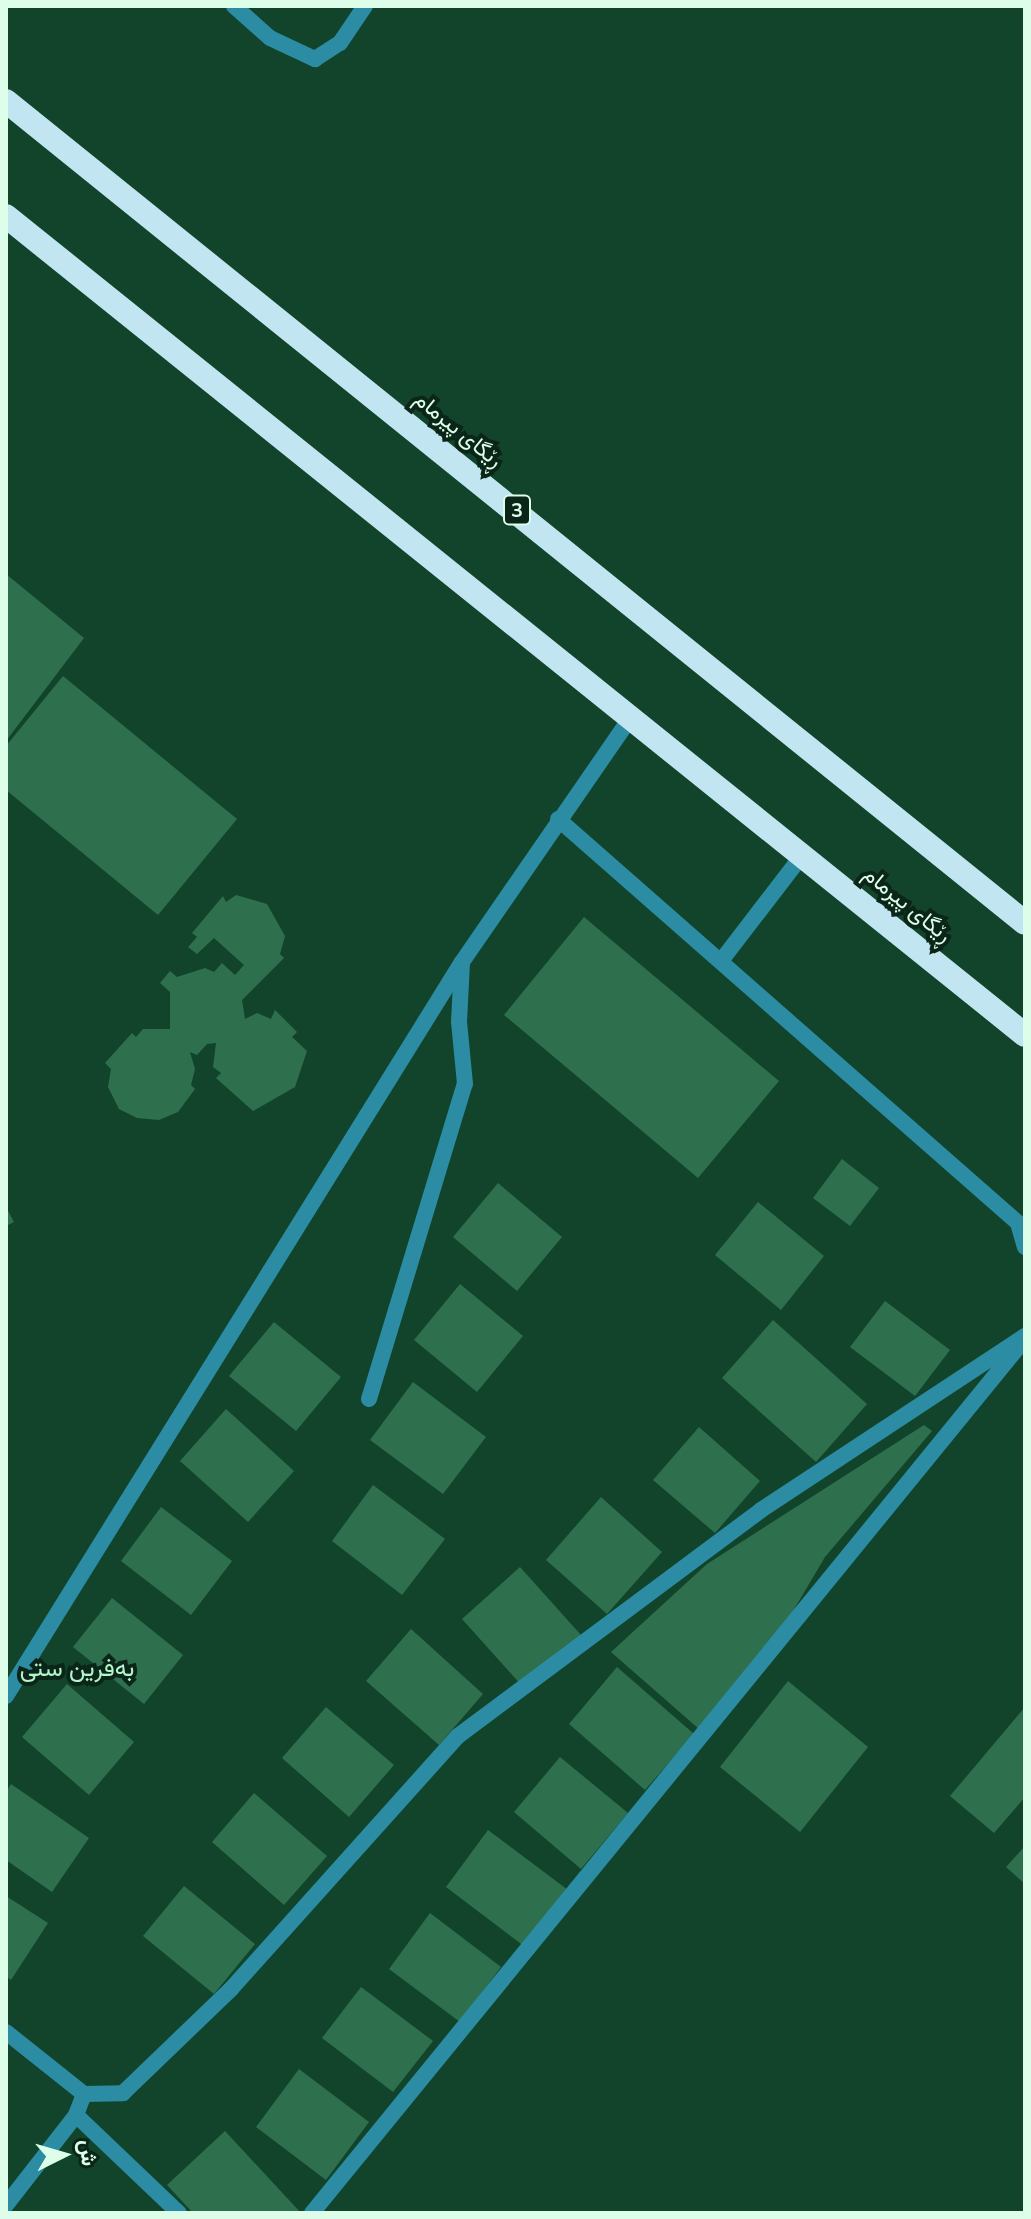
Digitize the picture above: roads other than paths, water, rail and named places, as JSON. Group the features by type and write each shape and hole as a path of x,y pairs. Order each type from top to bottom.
{"highway":[{"name":"ڕێگای پیرمام","path":"6,101 1025,923"},
{"name":"ڕێگای پیرمام","path":"6,216 804,853 1025,1035"}],"street":[{"path":"234,6 270,38 315,59 340,43 365,6"},
{"path":"6,1696 462,962 632,716"},
{"path":"558,819 1018,1223 1025,1247"},
{"path":"721,961 804,853"},
{"path":"369,1399 465,1084 459,1022 462,962"},
{"path":"6,2032 84,2094 123,2093 159,2063 458,1736 761,1510 1025,1337"},
{"path":"312,2213 1025,1337"},
{"path":"6,2205 76,2115 84,2094"},
{"path":"76,2115 179,2213"}],"district":[{"name":"به‌فرین ستی","path":"77,1669"}]}
